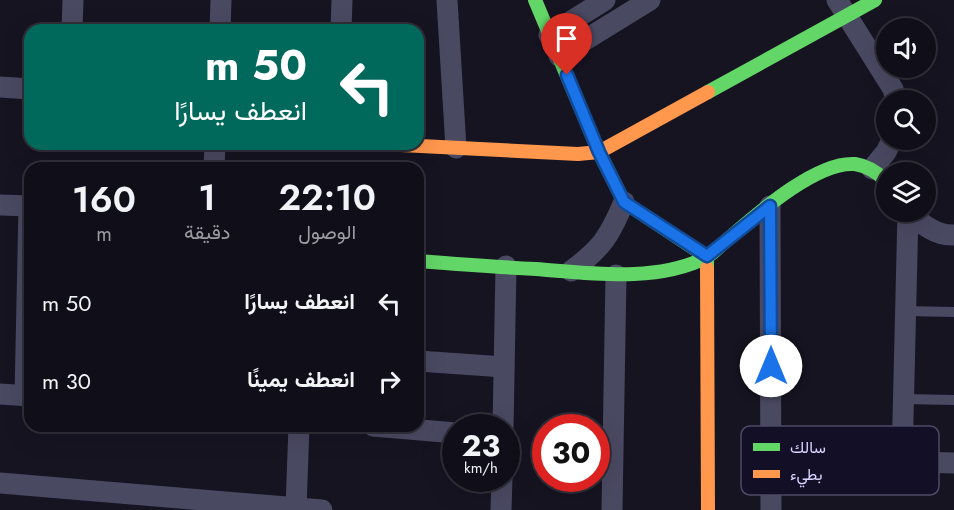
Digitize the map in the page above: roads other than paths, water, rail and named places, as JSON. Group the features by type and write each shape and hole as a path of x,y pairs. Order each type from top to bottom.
{"street":[{"path":"72,24 73,0"},
{"path":"220,24 221,0"},
{"path":"341,24 342,0"},
{"path":"447,0 456,148"},
{"path":"535,0 599,152 624,202 707,256"},
{"path":"549,34 605,0"},
{"path":"559,56 650,0"},
{"path":"424,146 599,152 842,8 875,0"},
{"path":"842,8 893,90"},
{"path":"0,87 24,89"},
{"path":"424,261 616,275 647,273 677,267 707,256 807,177 827,168 849,165 876,174"},
{"path":"572,271 594,254 612,230 624,202"},
{"path":"0,205 24,206"},
{"path":"770,206 771,426"},
{"path":"903,426 908,222"},
{"path":"918,222 930,229 954,235"},
{"path":"707,256 708,510"},
{"path":"503,414 506,266"},
{"path":"612,510 616,275"},
{"path":"424,361 504,367"},
{"path":"0,394 24,396"},
{"path":"424,430 442,432"},
{"path":"296,508 299,432"},
{"path":"939,462 954,463"},
{"path":"0,483 322,510"},
{"path":"501,510 502,492"}],"lane":[{"path":"905,311 954,312"},
{"path":"904,399 954,400"}]}
